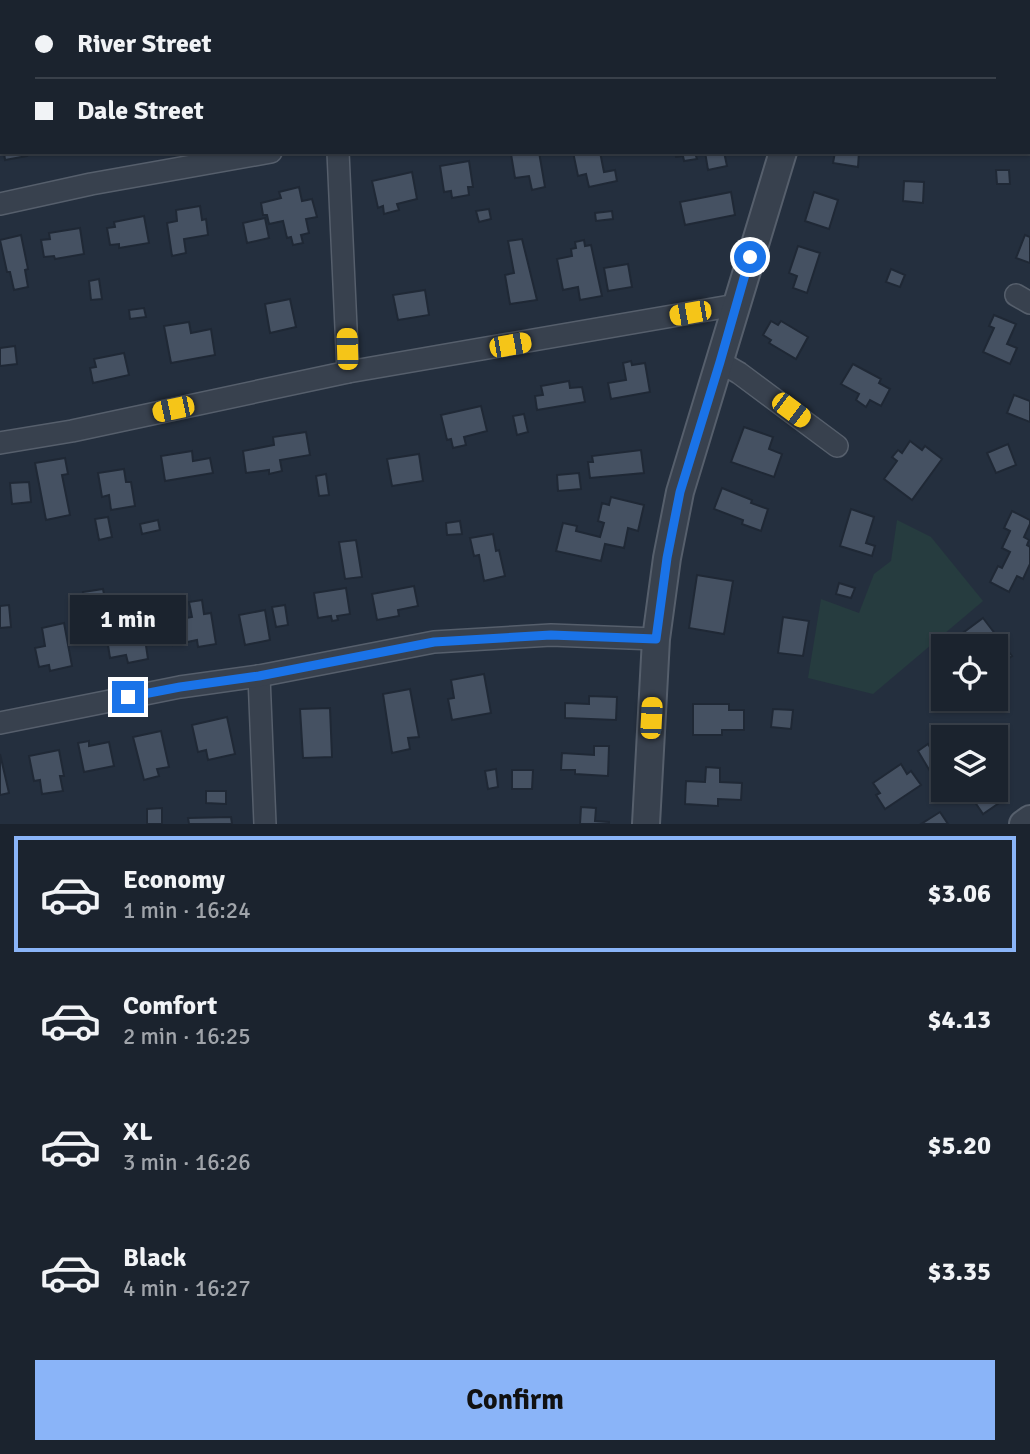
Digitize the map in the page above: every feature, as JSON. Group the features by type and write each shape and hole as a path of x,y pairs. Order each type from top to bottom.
{"street":[{"path":"0,204 91,184 260,154"},
{"path":"338,154 348,372"},
{"path":"646,824 656,639 667,558 680,492 782,154"},
{"path":"0,443 348,372 736,306"},
{"path":"720,362 757,385 837,446"},
{"path":"0,723 180,687 259,676 434,642 551,635 656,639"},
{"path":"259,676 265,824"},
{"path":"1023,824 1030,820"}],"green space":[{"path":"897,520 931,537 983,601 944,634 931,634 931,645 873,694 808,678 821,599 859,613 874,574 891,561"}],"building":[{"path":"4,154 27,156 5,160"},
{"path":"511,154 539,154 545,187 532,190 529,176 515,178"},
{"path":"573,154 600,154 604,172 615,170 617,181 589,187 586,174 578,176"},
{"path":"675,154 695,154 697,159 684,161 683,156 676,157"},
{"path":"705,154 724,154 727,166 708,170"},
{"path":"835,154 859,154 858,167 833,163"},
{"path":"469,161 473,187 468,187 469,195 452,198 451,191 444,192 440,166"},
{"path":"996,170 1009,170 1010,184 997,184"},
{"path":"412,172 417,199 397,204 399,210 384,214 383,206 378,208 372,181"},
{"path":"904,181 924,182 923,203 903,201"},
{"path":"299,187 302,201 312,199 317,217 306,219 309,233 301,235 303,243 293,245 291,237 287,238 283,221 269,224 267,215 263,215 261,203 281,198 279,192"},
{"path":"731,192 735,215 685,225 680,202"},
{"path":"814,192 838,200 829,229 805,221"},
{"path":"200,206 202,220 206,219 208,235 184,239 186,253 172,256 167,223 177,221 176,210"},
{"path":"489,209 491,219 479,222 476,211"},
{"path":"612,211 613,219 596,221 595,213"},
{"path":"144,216 149,243 119,248 119,244 110,245 107,228 115,227 114,222"},
{"path":"265,218 269,238 247,243 243,223"},
{"path":"80,228 84,254 55,259 54,256 44,257 41,240 50,239 49,233"},
{"path":"21,235 28,269 25,270 28,287 14,290 0,240"},
{"path":"1025,235 1030,237 1030,263 1016,258"},
{"path":"522,239 537,300 510,304 505,275 514,273 508,241"},
{"path":"584,240 585,246 591,245 602,296 580,300 578,287 563,290 557,259 572,256 571,249 576,248 575,242"},
{"path":"798,246 820,253 807,293 793,288 797,276 789,273"},
{"path":"628,264 632,287 608,291 604,268"},
{"path":"891,269 905,275 900,287 886,282"},
{"path":"99,279 102,299 91,300 89,281"},
{"path":"425,290 429,315 398,320 393,295"},
{"path":"290,299 296,327 270,333 265,304"},
{"path":"144,308 146,317 130,319 129,310"},
{"path":"994,315 1016,324 1007,344 1017,348 1010,364 983,352 994,328 989,326"},
{"path":"771,321 778,325 781,321 808,337 796,359 769,343 771,340 763,335"},
{"path":"189,322 191,333 211,329 215,355 171,363 164,326"},
{"path":"15,346 17,364 0,366 0,348"},
{"path":"124,353 129,375 93,383 90,368 96,367 94,359"},
{"path":"631,361 632,365 645,363 650,392 611,399 608,383 626,380 623,363"},
{"path":"853,364 881,379 879,383 890,389 881,406 870,400 866,407 856,400 859,394 841,384"},
{"path":"569,381 570,388 582,387 585,402 537,410 535,396 543,395 541,386"},
{"path":"1014,395 1030,401 1030,422 1007,413"},
{"path":"481,406 487,431 464,437 466,445 453,448 451,439 447,440 441,415"},
{"path":"524,414 528,432 517,435 513,416"},
{"path":"744,427 773,437 769,449 782,454 774,477 731,462"},
{"path":"306,432 310,455 280,460 282,471 269,474 269,470 246,473 243,451 274,445 273,437"},
{"path":"910,441 922,450 925,446 942,459 912,500 884,479 897,461 892,457 898,450 902,453"},
{"path":"1008,444 1016,465 996,473 987,453"},
{"path":"641,450 644,473 590,478 588,462 593,462 592,456"},
{"path":"192,451 193,461 210,458 213,473 165,481 161,456"},
{"path":"419,454 423,481 392,486 387,459"},
{"path":"65,458 68,474 62,475 70,515 46,520 35,463"},
{"path":"124,469 126,482 131,482 135,506 111,510 109,495 102,497 98,473"},
{"path":"579,473 581,489 558,491 557,475"},
{"path":"326,474 329,495 319,496 316,476"},
{"path":"29,482 31,502 12,504 10,483"},
{"path":"722,488 768,509 761,531 742,524 743,520 714,509"},
{"path":"611,497 644,505 638,531 628,528 624,548 605,544 601,561 556,551 563,523 577,526 576,531 600,537 604,523 598,521 602,503 609,505"},
{"path":"851,509 874,517 866,543 875,546 872,556 840,546"},
{"path":"1012,511 1030,520 1024,537 1029,540 1027,545 1030,547 1030,564 1023,579 1017,576 1009,592 990,582 998,566 1002,568 1010,552 1002,548 1010,531 1004,528"},
{"path":"108,517 112,537 99,540 95,519"},
{"path":"158,520 160,530 142,534 140,524"},
{"path":"460,521 462,534 447,535 446,523"},
{"path":"493,534 505,576 484,581 479,555 474,556 470,538"},
{"path":"356,540 362,577 345,579 339,542"},
{"path":"697,575 733,581 724,634 689,628"},
{"path":"839,583 855,588 851,598 836,594"},
{"path":"414,586 418,606 398,610 399,616 377,620 372,594"},
{"path":"346,588 350,614 337,616 338,620 332,621 331,616 318,618 314,593"},
{"path":"103,589 107,610 88,613 83,592"},
{"path":"202,600 204,614 211,613 216,644 198,647 197,640 173,645 169,621 192,617 189,602"},
{"path":"9,605 11,627 0,628 0,606"},
{"path":"285,605 288,625 276,627 272,607"},
{"path":"265,610 270,640 245,645 239,615"},
{"path":"141,612 148,659 128,663 126,655 110,658 104,619"},
{"path":"783,617 809,621 803,656 778,653"},
{"path":"983,618 995,634 961,634"},
{"path":"64,623 72,666 50,671 49,665 39,667 35,648 45,646 42,628"},
{"path":"484,674 491,713 452,720 448,699 454,698 451,680"},
{"path":"410,689 419,737 408,738 410,749 392,753 383,694"},
{"path":"589,696 617,697 616,720 565,718 565,703 589,704"},
{"path":"693,704 729,704 729,710 744,710 744,730 722,730 722,735 693,735"},
{"path":"330,708 332,757 303,758 300,709"},
{"path":"773,709 793,710 791,729 771,727"},
{"path":"227,717 235,754 208,760 206,750 198,752 192,725"},
{"path":"161,731 169,767 157,769 159,776 144,780 133,737"},
{"path":"89,741 89,746 109,742 114,766 84,772 78,743"},
{"path":"928,744 931,749 931,773 918,751"},
{"path":"594,746 609,746 608,776 575,774 575,770 561,770 562,753 594,755"},
{"path":"59,750 64,776 60,776 63,791 42,794 40,780 34,781 29,756"},
{"path":"0,754 9,793 0,795"},
{"path":"901,764 907,774 911,771 921,785 885,809 876,795 880,793 873,783"},
{"path":"706,767 720,768 720,782 742,783 741,800 718,799 718,806 685,804 686,781 705,782"},
{"path":"496,769 498,787 488,789 485,771"},
{"path":"512,770 533,770 532,789 512,789"},
{"path":"206,791 226,791 226,804 206,803"},
{"path":"975,802 1001,802 983,814"},
{"path":"581,807 596,808 595,821 609,824 580,824"},
{"path":"162,808 162,824 147,824 147,809"},
{"path":"940,812 948,824 921,824"},
{"path":"231,817 232,824 189,824 188,818"}],"route":[{"path":"128,697 259,676 434,642 551,635 656,639 667,558 680,492 750,257"}]}
